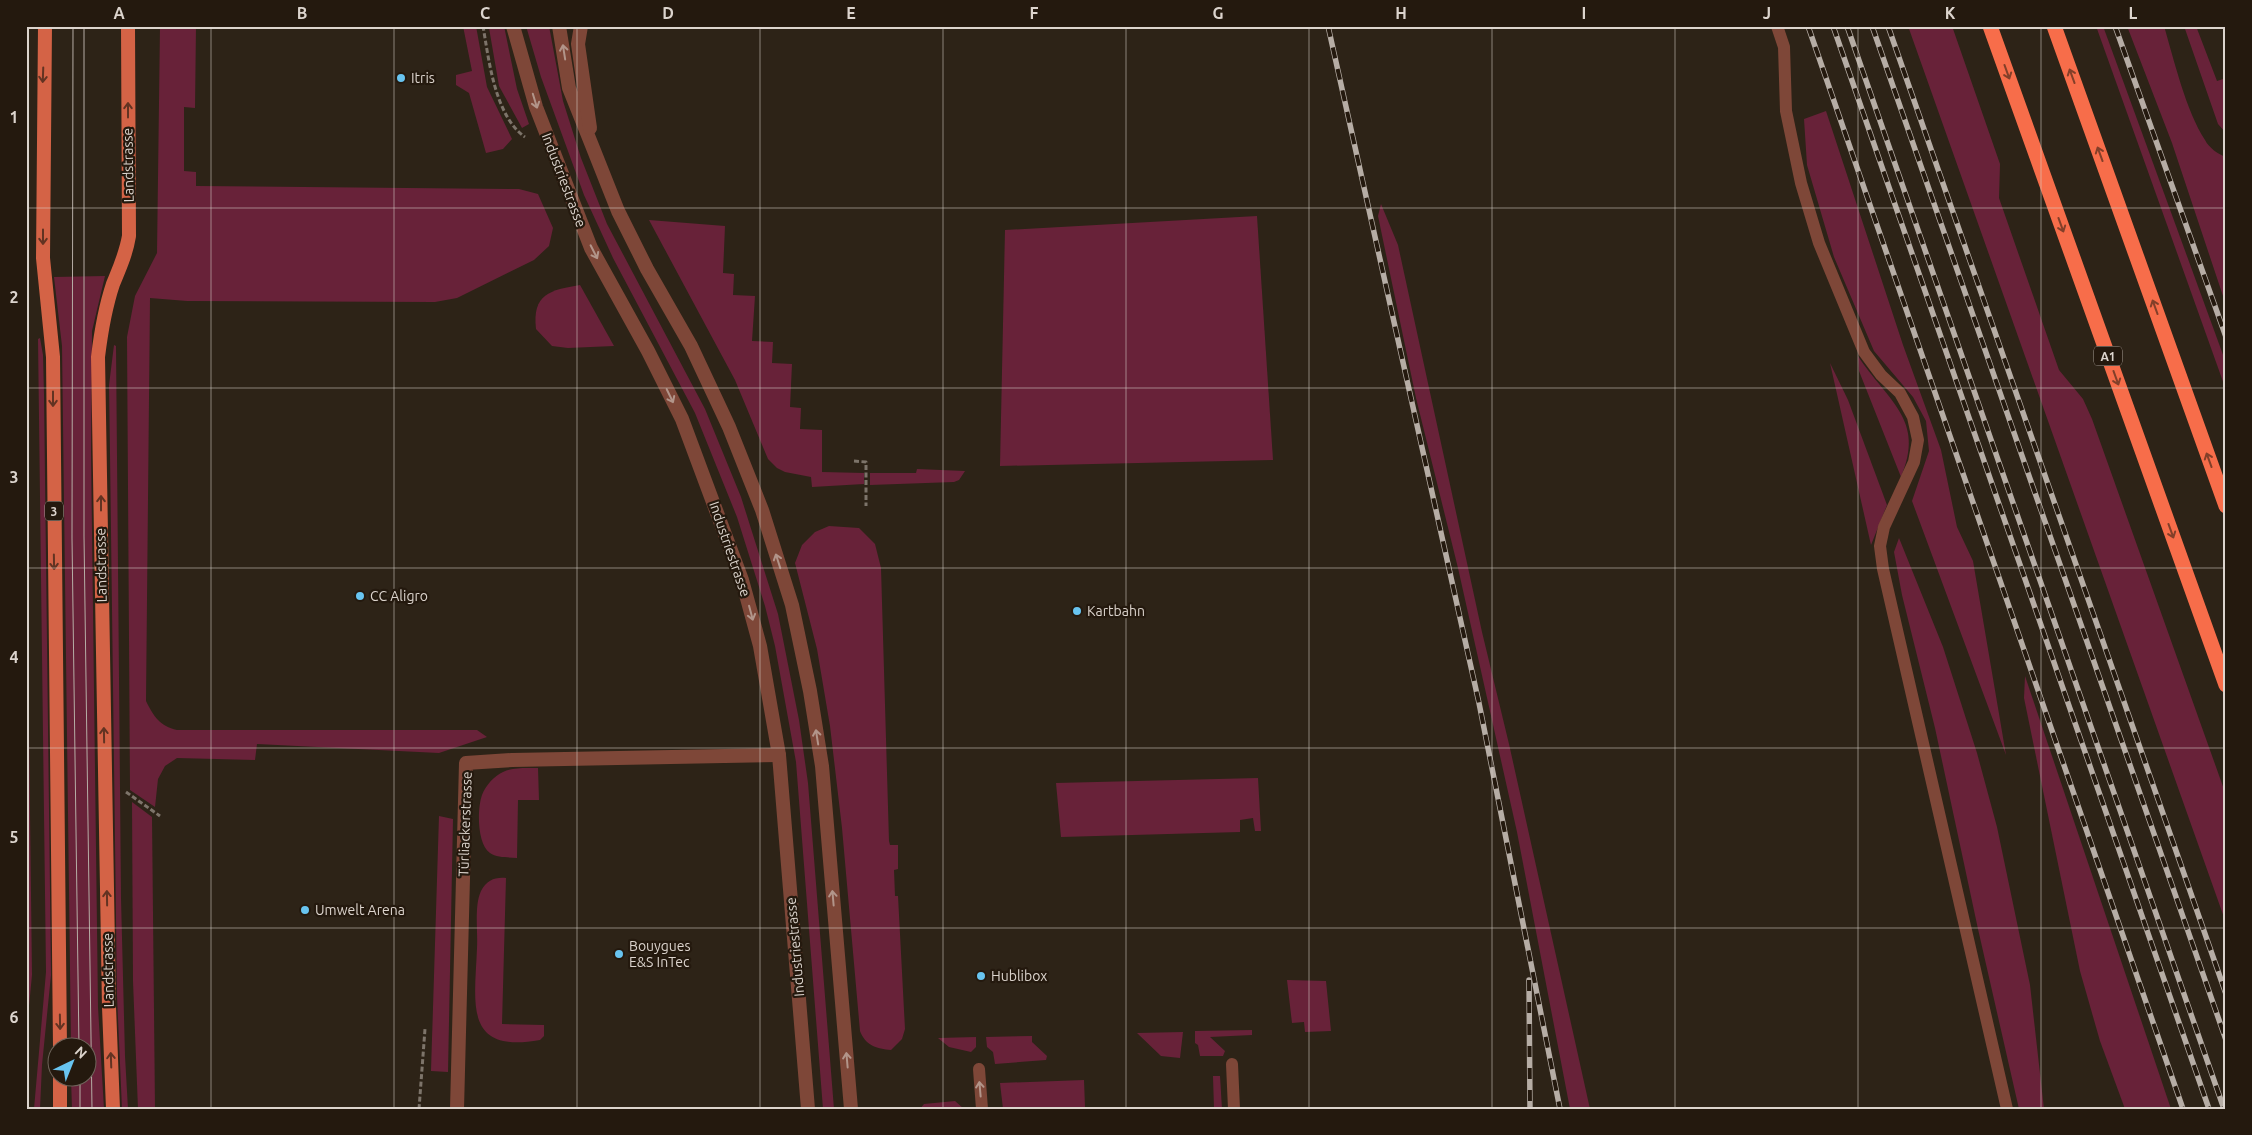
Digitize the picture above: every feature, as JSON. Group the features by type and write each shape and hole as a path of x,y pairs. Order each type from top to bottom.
{"highway":[{"name":"A1","path":"1990,26 2226,685"},
{"path":"2054,26 2226,506"}],"main road":[{"name":"3","path":"45,26 43,258 53,357 60,1038"},
{"name":"Landstrasse","path":"113,1109 109,1007 98,357 103,321 114,284 125,258 129,236 128,26"},
{"path":"60,1088 60,1109"}],"street":[{"name":"Industriestrasse","path":"513,26 536,107 554,158 591,248 682,419 708,483 742,580 760,646 779,755 808,1109"},
{"path":"560,26 569,88 618,211 639,253 692,346 729,427 762,510 792,605 810,691 822,766 851,1109"},
{"path":"581,26 578,44 593,148"},
{"name":"Türliackerstrasse","path":"457,1109 466,763 512,760 779,755"}],"lane":[{"path":"1777,26 1784,47 1786,112 1801,183 1819,244 1864,352 1881,375 1900,393 1913,417 1918,440 1914,462 1884,527 1880,546 1883,569 2007,1109"},
{"path":"1232,1064 1234,1109"},
{"path":"979,1070 982,1109"}],"path":[{"path":"483,26 493,87 517,131 554,158"},
{"path":"854,461 866,462 866,506"},
{"path":"125,791 160,816"},
{"path":"418,1109 425,1029"}],"shaded area":[{"path":"160,26 196,26 195,108 184,107 184,171 196,172 196,186 519,189 538,194 553,228 549,246 534,260 457,298 435,302 187,301 150,298 146,701 158,720 166,726 177,730 477,730 487,737 439,753 257,744 255,760 177,758 165,766 158,779 155,807 130,790 127,337 135,296 157,253"},
{"path":"463,26 476,26 487,87 512,139 503,149 486,153 469,93 456,85 456,75 472,71"},
{"path":"504,26 517,89 529,124 522,128 499,86 489,28"},
{"path":"526,26 549,26 563,101 581,158 607,224 705,409 741,497 778,614 799,720 808,783 834,1109 823,1109 796,762 775,646 765,606 737,517 695,413 613,258 584,195 541,77"},
{"path":"1908,26 1952,26 2000,164 1999,198 2059,370 2083,399 2092,419 2226,795 2226,923"},
{"path":"2096,26 2103,26 2226,363 2226,390"},
{"path":"2127,26 2164,26 2181,85 2198,128 2209,146 2226,157 2226,305 2172,143"},
{"path":"2184,26 2196,26 2217,81 2226,78 2226,133 2218,124"},
{"path":"1826,111 1903,345 1941,450 1957,527 1973,561 2006,755 1912,501 1929,451 1926,421 1913,397 1874,351 1834,257 1807,165 1804,119"},
{"path":"1381,204 1398,245 1482,632 1509,744 1590,1109 1570,1109 1517,832 1458,568 1416,398 1378,216"},
{"path":"1257,216 1273,460 1000,466 1005,230"},
{"path":"649,220 725,226 723,273 734,274 733,295 755,296 752,341 773,342 772,363 792,364 790,407 801,408 800,429 822,430 822,472 864,473 864,484 812,487 811,477 785,472 777,468 768,459 735,380"},
{"path":"105,276 92,331 91,452 98,1007 104,1109 72,1109 71,1088 98,1088 98,1038 71,1038 62,346 54,277"},
{"path":"580,285 614,346 568,348 552,346 536,329 537,308 545,296 560,289"},
{"path":"40,338 43,355 44,394 51,975 42,1065 40,1109 34,1109 46,972 38,339"},
{"path":"114,345 116,346 121,898 128,1109 122,1109 117,996 109,385"},
{"path":"1858,356 1891,399 1906,425 1909,440 1908,457 1901,477 1859,371"},
{"path":"1830,363 1848,400 1887,505 1871,545"},
{"path":"917,469 965,471 959,480 954,482 870,485 870,473 916,473"},
{"path":"26,488 32,975 26,1037"},
{"path":"829,526 859,528 875,544 881,568 889,841 890,845 898,845 898,869 894,870 895,896 898,896 905,1029 902,1039 891,1050 881,1049 868,1043 860,1031 842,828 830,726 817,649 795,563 802,545 815,532"},
{"path":"1899,538 1943,647 1977,753 1997,827 2030,985 2044,1109 2019,1109 1935,728 1902,595 1894,552"},
{"path":"2025,676 2171,1109 2125,1109 2100,1041 2080,971 2024,698"},
{"path":"538,768 539,800 518,800 517,858 493,855 486,848 480,834 479,809 484,791 493,778 507,770"},
{"path":"1258,778 1261,831 1255,831 1253,818 1240,820 1240,832 1061,837 1056,783"},
{"path":"132,802 152,817 155,1109 138,1109 133,981"},
{"path":"439,816 453,819 448,1072 431,1071"},
{"path":"498,878 506,878 502,1024 544,1025 544,1036 540,1040 515,1042 497,1039 486,1032 479,1020 475,988 479,897 483,887 489,882"},
{"path":"1287,980 1326,981 1331,1031 1305,1032 1304,1022 1292,1023"},
{"path":"1252,1030 1252,1035 1210,1037 1225,1051 1223,1056 1200,1056 1198,1045 1195,1043 1195,1031"},
{"path":"1183,1032 1180,1058 1161,1056 1137,1033"},
{"path":"1032,1036 1032,1042 1047,1056 1046,1060 995,1064 993,1052 987,1047 986,1037"},
{"path":"976,1037 976,1047 971,1052 949,1047 938,1038"},
{"path":"1213,1076 1220,1076 1222,1109 1214,1109"},
{"path":"1084,1080 1085,1107 1003,1109 1000,1083"},
{"path":"955,1101 964,1109 920,1109 924,1104"}],"tram line":[{"path":"73,26 72,538 79,1038"},
{"path":"84,26 84,536 92,1109"},
{"path":"80,1088 80,1109"}],"railway":[{"path":"1328,26 1479,703 1560,1109"},
{"path":"1808,26 2183,1109"},
{"path":"1833,26 2209,1109"},
{"path":"1847,26 2224,1109"},
{"path":"1872,26 2226,1040"},
{"path":"1888,26 2226,994"},
{"path":"2115,26 2226,337"},
{"path":"1529,980 1530,1109"}],"place":[{"name":"Itris","path":"401,78"},
{"name":"CC Aligro","path":"360,596"},
{"name":"Kartbahn","path":"1077,611"},
{"name":"Umwelt Arena","path":"305,910"},
{"name":"Bouygues E&S InTec","path":"619,954"},
{"name":"Hublibox","path":"981,976"}]}
